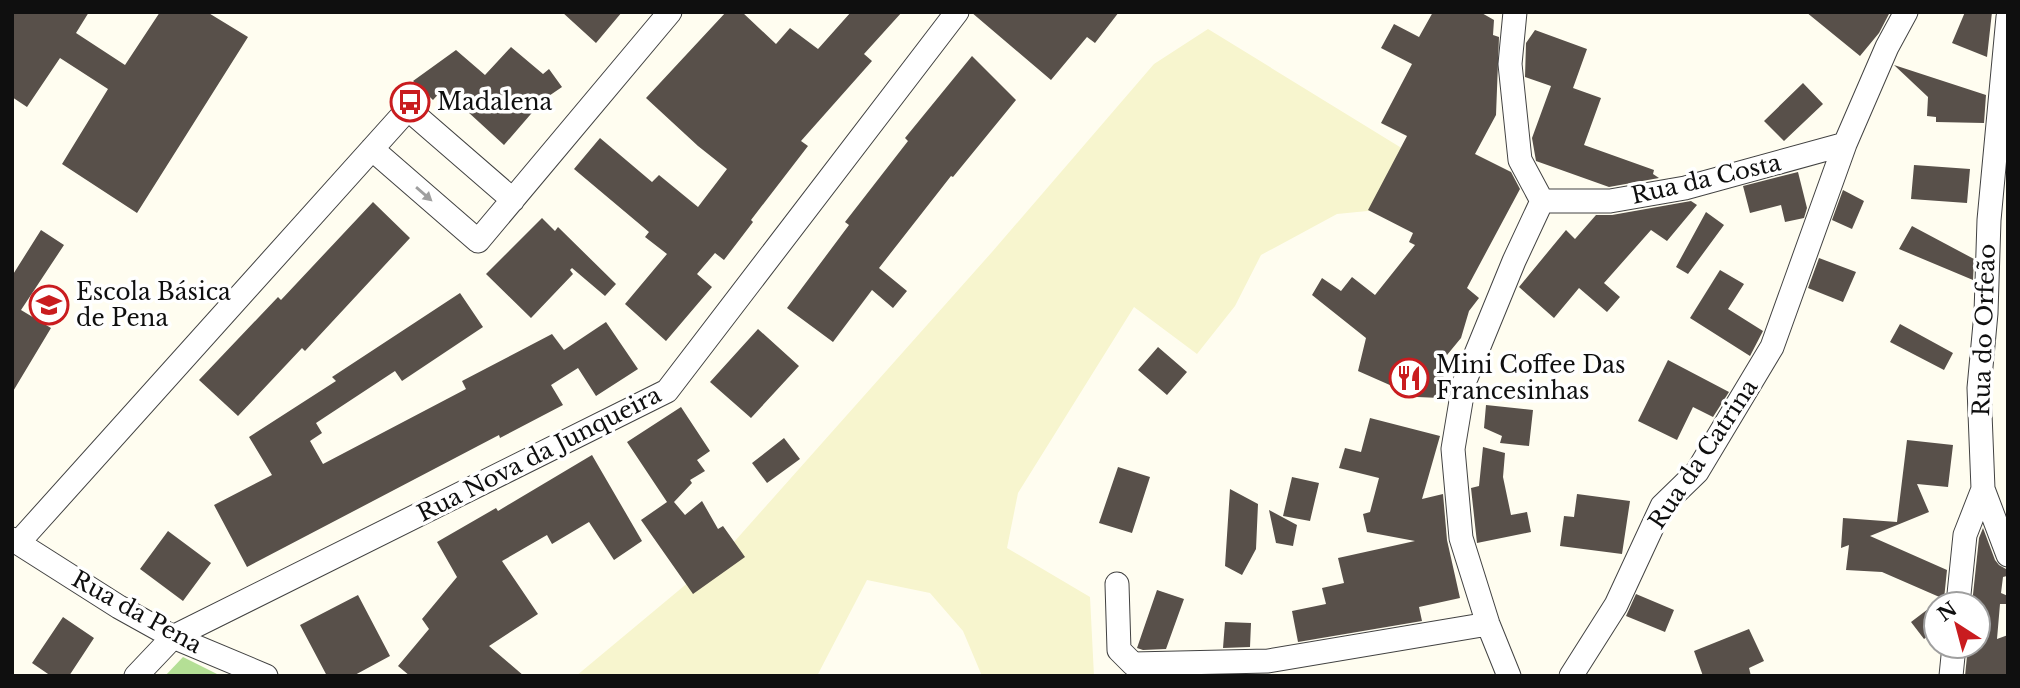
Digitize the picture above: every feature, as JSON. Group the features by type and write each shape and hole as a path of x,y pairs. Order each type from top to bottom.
{"street":[{"path":"372,149 478,241 670,12"},
{"name":"Rua Nova da Junqueira","path":"173,637 667,391 957,12"},
{"path":"1509,676 1488,624 1461,538 1453,449 1464,383 1514,261 1542,201 1520,160 1510,64 1515,12"},
{"path":"1844,144 1887,47 1906,12"},
{"name":"Rua do Orfeão","path":"2008,17 1989,220 1986,313 1979,388 1983,489 2008,555"},
{"path":"15,541 408,108 513,200"},
{"name":"Rua da Costa","path":"1542,201 1610,201 1685,188 1844,144"},
{"name":"Rua da Catrina","path":"1571,676 1616,605 1662,506 1697,472 1772,347 1844,144"},
{"path":"1959,590 1965,535 1983,489"},
{"name":"Rua da Pena","path":"15,541 119,607 173,637 266,676"},
{"path":"1117,584 1119,650 1133,664 1268,661 1488,624"},
{"path":"136,676 173,637"}],"shaded area":[{"path":"1208,29 1408,152 1408,207 1337,214 1261,255 1235,306 1197,354 1134,307 1018,493 1007,548 1090,597 1094,676 982,676 963,631 930,593 867,580 817,676 576,676 726,551 992,252 1154,64"}],"green space":[{"path":"183,657 221,676 165,676"}],"building":[{"path":"12,12 89,12 76,33 125,65 160,12 207,12 248,37 137,213 62,164 108,89 60,58 27,107 12,97"},
{"path":"562,12 622,12 596,43"},
{"path":"726,12 742,12 776,44 790,28 818,49 851,12 902,12 864,54 872,61 801,141 808,146 724,260 715,253 697,274 712,287 666,341 625,304 667,254 645,237 649,232 574,169 600,138 652,182 659,175 698,207 727,169 646,98"},
{"path":"971,12 1119,12 1095,43 1087,37 1051,80"},
{"path":"1433,12 1480,12 1494,20 1493,35 1499,37 1496,115 1475,154 1511,172 1520,189 1467,288 1479,298 1469,311 1461,338 1447,355 1440,398 1417,397 1358,371 1366,338 1312,295 1322,278 1341,291 1352,277 1375,295 1415,245 1409,242 1413,233 1368,210 1407,136 1381,123 1412,64 1381,48 1394,24 1419,37"},
{"path":"1806,12 1890,12 1879,33 1860,56"},
{"path":"1965,12 1992,12 1987,57 1952,43"},
{"path":"1535,30 1587,49 1573,88 1601,98 1584,145 1654,170 1653,174 1659,178 1609,187 1536,161 1532,138 1551,86 1525,77 1526,43"},
{"path":"511,47 543,74 549,69 562,87 543,100 504,145 443,89 433,100 413,81 456,50 485,75"},
{"path":"972,56 1016,100 953,177 951,176 879,268 907,291 893,308 872,290 833,342 787,308 849,225 845,222 908,141 905,138"},
{"path":"1894,65 1986,95 1984,123 1936,122 1936,117 1927,116 1928,97"},
{"path":"1803,83 1823,104 1784,141 1764,121"},
{"path":"1914,165 1970,169 1967,203 1911,199"},
{"path":"1798,172 1807,208 1804,218 1785,222 1781,205 1750,213 1743,186"},
{"path":"1843,190 1864,201 1852,229 1832,220"},
{"path":"1691,201 1697,205 1667,241 1651,230 1604,283 1620,297 1607,312 1579,288 1554,318 1519,287 1566,230 1575,239 1596,215 1612,215"},
{"path":"373,202 410,238 305,351 302,348 238,416 199,380 278,297 281,300"},
{"path":"1706,212 1724,225 1688,274 1676,267"},
{"path":"542,218 555,231 558,227 616,284 605,296 572,268 570,270 573,274 531,318 486,274"},
{"path":"1912,226 1974,259 1973,280 1899,249"},
{"path":"41,230 64,245 21,310 51,328 12,393 12,276"},
{"path":"1819,258 1856,272 1843,302 1808,288"},
{"path":"1720,270 1744,284 1728,309 1763,331 1750,356 1690,318"},
{"path":"460,293 483,327 402,381 395,371 316,423 322,433 310,441 323,464 466,389 462,381 552,334 564,350 606,322 638,369 596,396 578,368 551,385 563,405 500,438 499,435 247,567 214,505 272,475 249,437 336,381 332,377"},
{"path":"1900,324 1953,353 1944,370 1890,342"},
{"path":"758,329 799,366 751,418 710,382"},
{"path":"1158,347 1187,372 1167,395 1138,370"},
{"path":"1668,360 1729,392 1713,417 1693,407 1677,440 1638,421"},
{"path":"1486,405 1533,410 1529,446 1500,443 1502,436 1484,428"},
{"path":"681,407 710,451 697,460 705,471 690,480 692,483 674,502 685,515 702,501 718,529 723,526 745,557 693,594 641,520 667,502 627,442"},
{"path":"1370,418 1440,436 1422,499 1443,494 1447,540 1460,598 1419,607 1422,621 1298,642 1292,611 1326,604 1322,588 1344,583 1338,558 1415,541 1367,532 1363,514 1370,512 1379,478 1339,468 1345,448 1361,452"},
{"path":"784,438 800,459 767,483 752,463"},
{"path":"1907,440 1953,445 1948,487 1917,484 1929,512 1870,536 1947,570 1945,590 1923,590 1882,572 1846,570 1849,545 1841,548 1843,518 1897,522"},
{"path":"1483,447 1505,453 1503,477 1511,515 1527,512 1531,532 1477,543 1471,488 1479,486"},
{"path":"592,455 642,541 614,560 589,522 552,544 547,535 502,561 538,614 489,646 524,676 410,676 398,666 429,629 422,619 457,577 437,542 496,508 498,511"},
{"path":"1118,467 1150,477 1132,533 1099,523"},
{"path":"1292,477 1319,483 1310,521 1283,516"},
{"path":"1230,489 1258,504 1256,549 1242,575 1225,566"},
{"path":"1577,494 1630,501 1622,554 1560,546 1564,516 1574,517"},
{"path":"1269,510 1297,525 1293,546 1276,543"},
{"path":"1983,528 1995,560 2006,569 2007,576 2003,577 2001,593 2008,596 2008,604 2000,604 1997,639 2008,635 2008,676 1965,676 1967,660 1992,660 1992,590 1973,590 1979,538"},
{"path":"168,531 211,563 183,601 140,569"},
{"path":"1157,590 1184,599 1166,649 1143,650 1137,648"},
{"path":"1636,594 1674,610 1665,632 1626,616"},
{"path":"358,595 390,656 353,676 327,676 300,625"},
{"path":"1922,614 1922,636 1911,622"},
{"path":"63,617 94,638 69,676 51,676 32,663"},
{"path":"1225,622 1251,623 1250,647 1223,648"},
{"path":"1749,629 1764,661 1749,668 1751,676 1703,676 1694,651"}],"place":[{"name":"Madalena","path":"410,102"},
{"name":"Escola Básica de Pena","path":"49,305"},
{"name":"Mini Coffee Das Francesinhas","path":"1409,378"}]}
